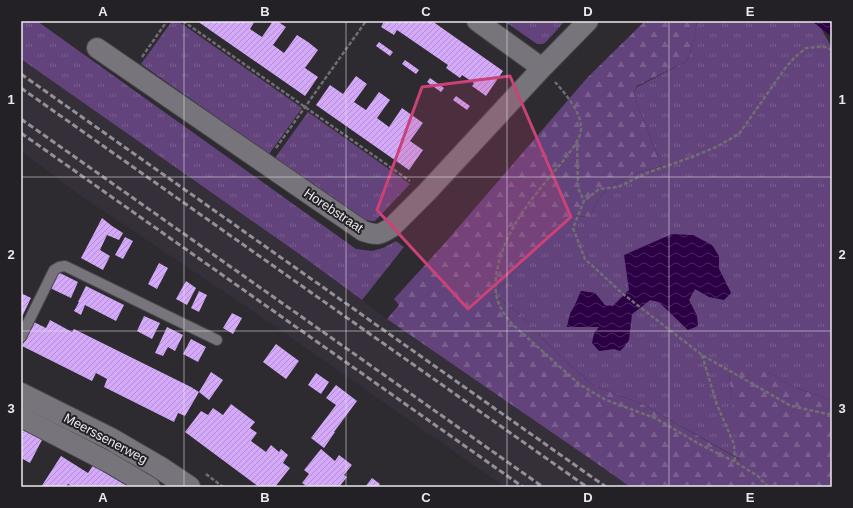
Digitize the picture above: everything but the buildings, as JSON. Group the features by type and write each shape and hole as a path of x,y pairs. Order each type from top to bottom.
{"street":[{"path":"477,21 542,68"},
{"name":"Horebstraat","path":"97,48 363,231 377,235 392,227 427,192 542,68 588,21"},
{"name":"Meerssenerweg","path":"21,394 111,439 159,467 189,487"},
{"name":"Meerssenerweg","path":"21,417 108,462 150,487"}],"lane":[{"path":"21,337 54,270 65,266 217,340"}],"path":[{"path":"132,72 167,21"},
{"path":"183,21 427,192"},
{"path":"265,163 366,21"},
{"path":"832,50 825,47 806,48 795,57 786,67 739,134 716,147 647,173 618,187 599,189 584,201 574,228 585,259 623,294 702,355 791,406 832,415"},
{"path":"561,88 577,110 581,122 581,128 577,140 511,230 504,246 497,273 496,294 504,315 579,384 606,400 655,418 758,476 768,487"},
{"path":"577,140 578,188 584,201"},
{"path":"702,355 717,405 734,444 735,462"}],"highlighted area":[{"path":"510,76 571,217 468,309 377,210 422,87"}],"shaded area":[{"path":"21,59 302,256 387,319 630,487 505,487 253,311 81,196 21,151"}],"green space":[{"path":"21,21 37,21 356,249 372,251 383,248 396,241 404,247 362,300 302,256 21,59"},
{"path":"172,21 178,21 302,108 269,154 141,64"},
{"path":"504,21 565,21 546,42 543,44 537,44"},
{"path":"645,21 697,21 694,39 687,61 637,86 634,92 637,104 662,166 627,177 611,186 598,200 591,217 567,217 558,223 494,294 518,313 561,357 593,385 644,405 740,460 729,372 768,372 790,385 832,401 832,487 630,487 387,319 399,305 394,299 444,244 587,78"},
{"path":"697,21 812,21 821,28 832,48 832,401 790,385 768,372 729,372 741,460 644,405 593,385 561,357 518,313 494,294 558,223 567,217 591,217 598,200 611,186 627,177 662,166 637,104 634,92 637,87 687,61 694,39","holes":["719,256 719,269 731,293 709,297 695,288 689,300 697,316 688,330 659,302 650,300 632,314 594,333 600,327 567,327 570,314 581,291 595,293 605,306 613,306 629,290"]},
{"path":"308,112 410,184 375,221 364,220 275,158"}],"water":[{"path":"812,21 832,21 832,37"},
{"path":"672,234 693,235 712,245 719,256 719,269 731,293 724,300 709,297 695,289 689,300 697,316 698,326 688,330 659,302 650,300 632,314 629,340 620,351 614,349 599,351 592,343 594,333 599,327 567,327 570,314 581,291 595,293 605,305 613,306 629,290 624,255"}],"railway":[{"path":"21,74 606,487"},
{"path":"21,88 587,487"},
{"path":"21,119 543,487"},
{"path":"21,133 523,487"}]}
